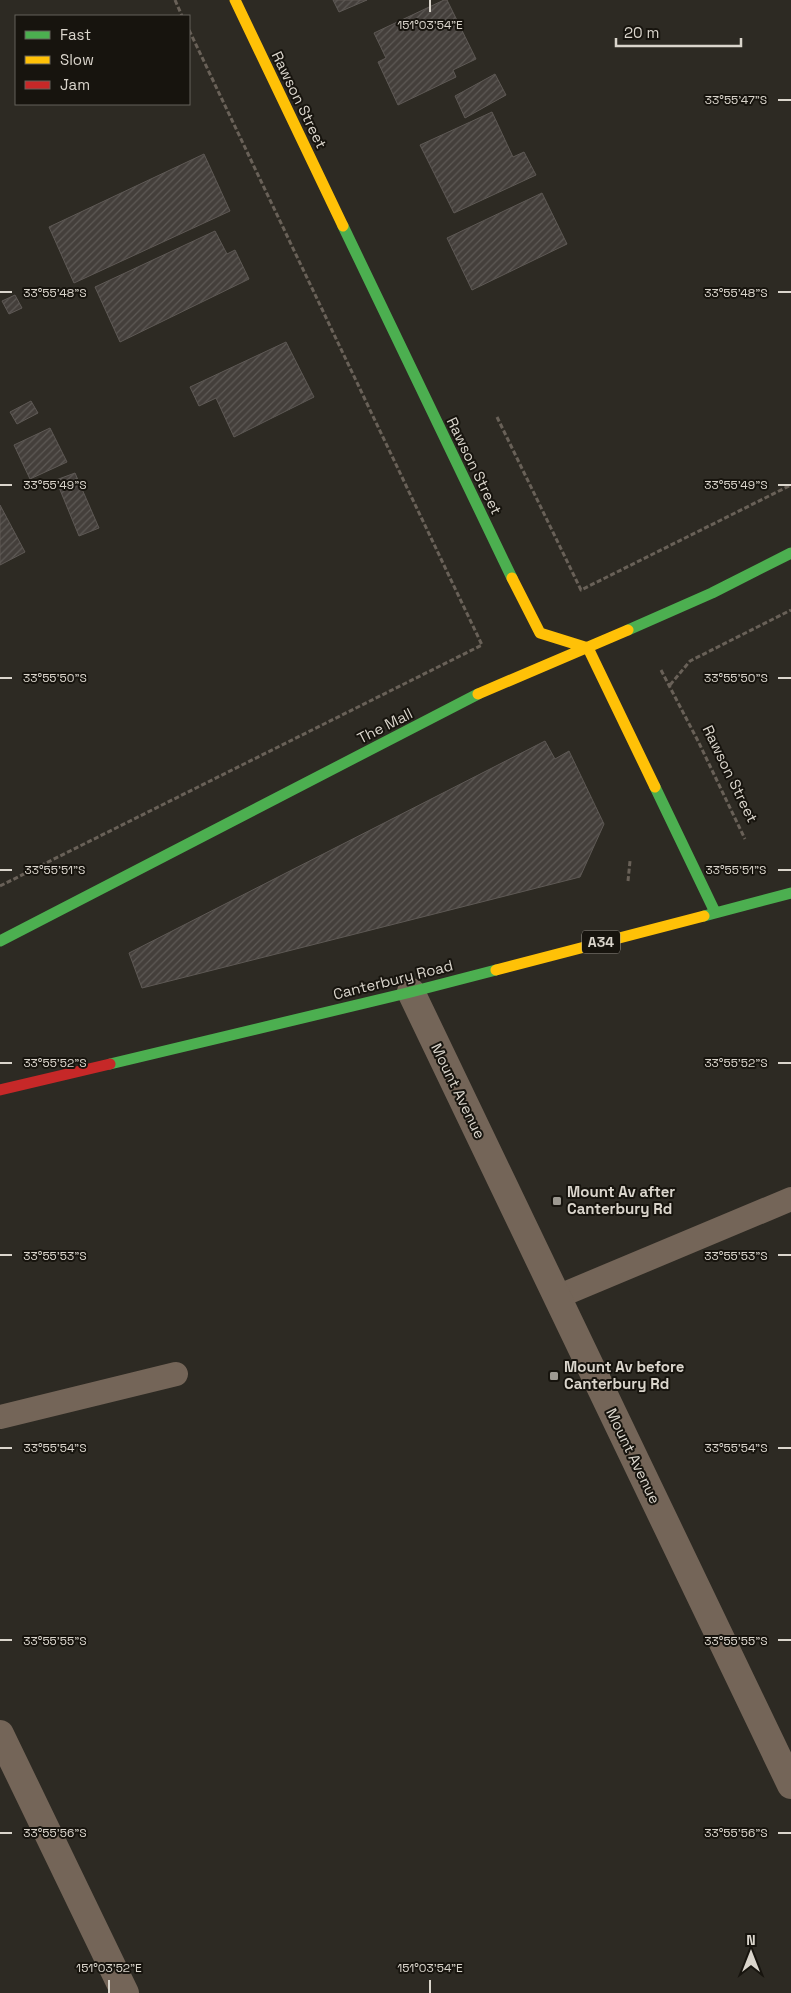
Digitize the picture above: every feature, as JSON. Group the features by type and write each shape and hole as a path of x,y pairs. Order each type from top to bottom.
{"main road":[{"name":"Rawson Street","path":"235,0 540,634 588,648"},
{"name":"The Mall","path":"0,941 477,695 712,593 791,553"},
{"path":"588,648 715,912"},
{"name":"Canterbury Road","path":"0,1090 410,992 791,893"}],"street":[{"name":"Mount Avenue","path":"410,992 791,1785"},
{"path":"0,1734 125,1993"}],"lane":[{"path":"557,1297 791,1199"},
{"path":"0,1417 176,1374"}],"path":[{"path":"174,0 182,15"},
{"name":"The Mall","path":"0,886 482,644 190,32"},
{"path":"497,417 581,590 791,485"},
{"path":"670,685 690,661 791,610"},
{"name":"Rawson Street","path":"661,670 744,839"},
{"path":"628,881 630,861"}],"building":[{"path":"333,0 367,0 339,12"},
{"path":"447,0 476,59 453,70 456,77 398,105 378,62 386,58 374,33"},
{"path":"495,74 506,95 465,118 455,96"},
{"path":"492,112 513,157 524,152 536,175 454,213 420,145"},
{"path":"204,154 230,211 74,283 49,227"},
{"path":"542,193 567,244 472,290 447,238"},
{"path":"215,231 227,254 235,250 249,279 120,342 95,287"},
{"path":"15,295 22,308 9,314 2,301"},
{"path":"286,342 314,397 234,437 216,398 199,406 190,387"},
{"path":"31,401 38,413 17,424 10,412"},
{"path":"50,428 67,462 30,479 14,445"},
{"path":"75,473 99,528 79,536 56,480"},
{"path":"0,505 25,552 0,565"},
{"path":"545,741 555,759 569,751 604,824 580,877 142,988 129,953"}],"traffic: fast":[{"path":"343,226 512,578"},
{"path":"628,630 712,593 791,553"},
{"path":"0,941 478,694"},
{"path":"655,787 715,912"},
{"path":"704,916 791,893"},
{"path":"110,1064 496,970"}],"traffic: slow":[{"path":"235,0 343,226"},
{"path":"512,578 540,633 588,648 655,787"},
{"path":"478,694 628,630"},
{"path":"496,970 704,916"}],"traffic: jam":[{"path":"0,1090 110,1064"}],"place":[{"name":"Mount Av after Canterbury Rd","path":"557,1201"},
{"name":"Mount Av before Canterbury Rd","path":"554,1376"}]}
